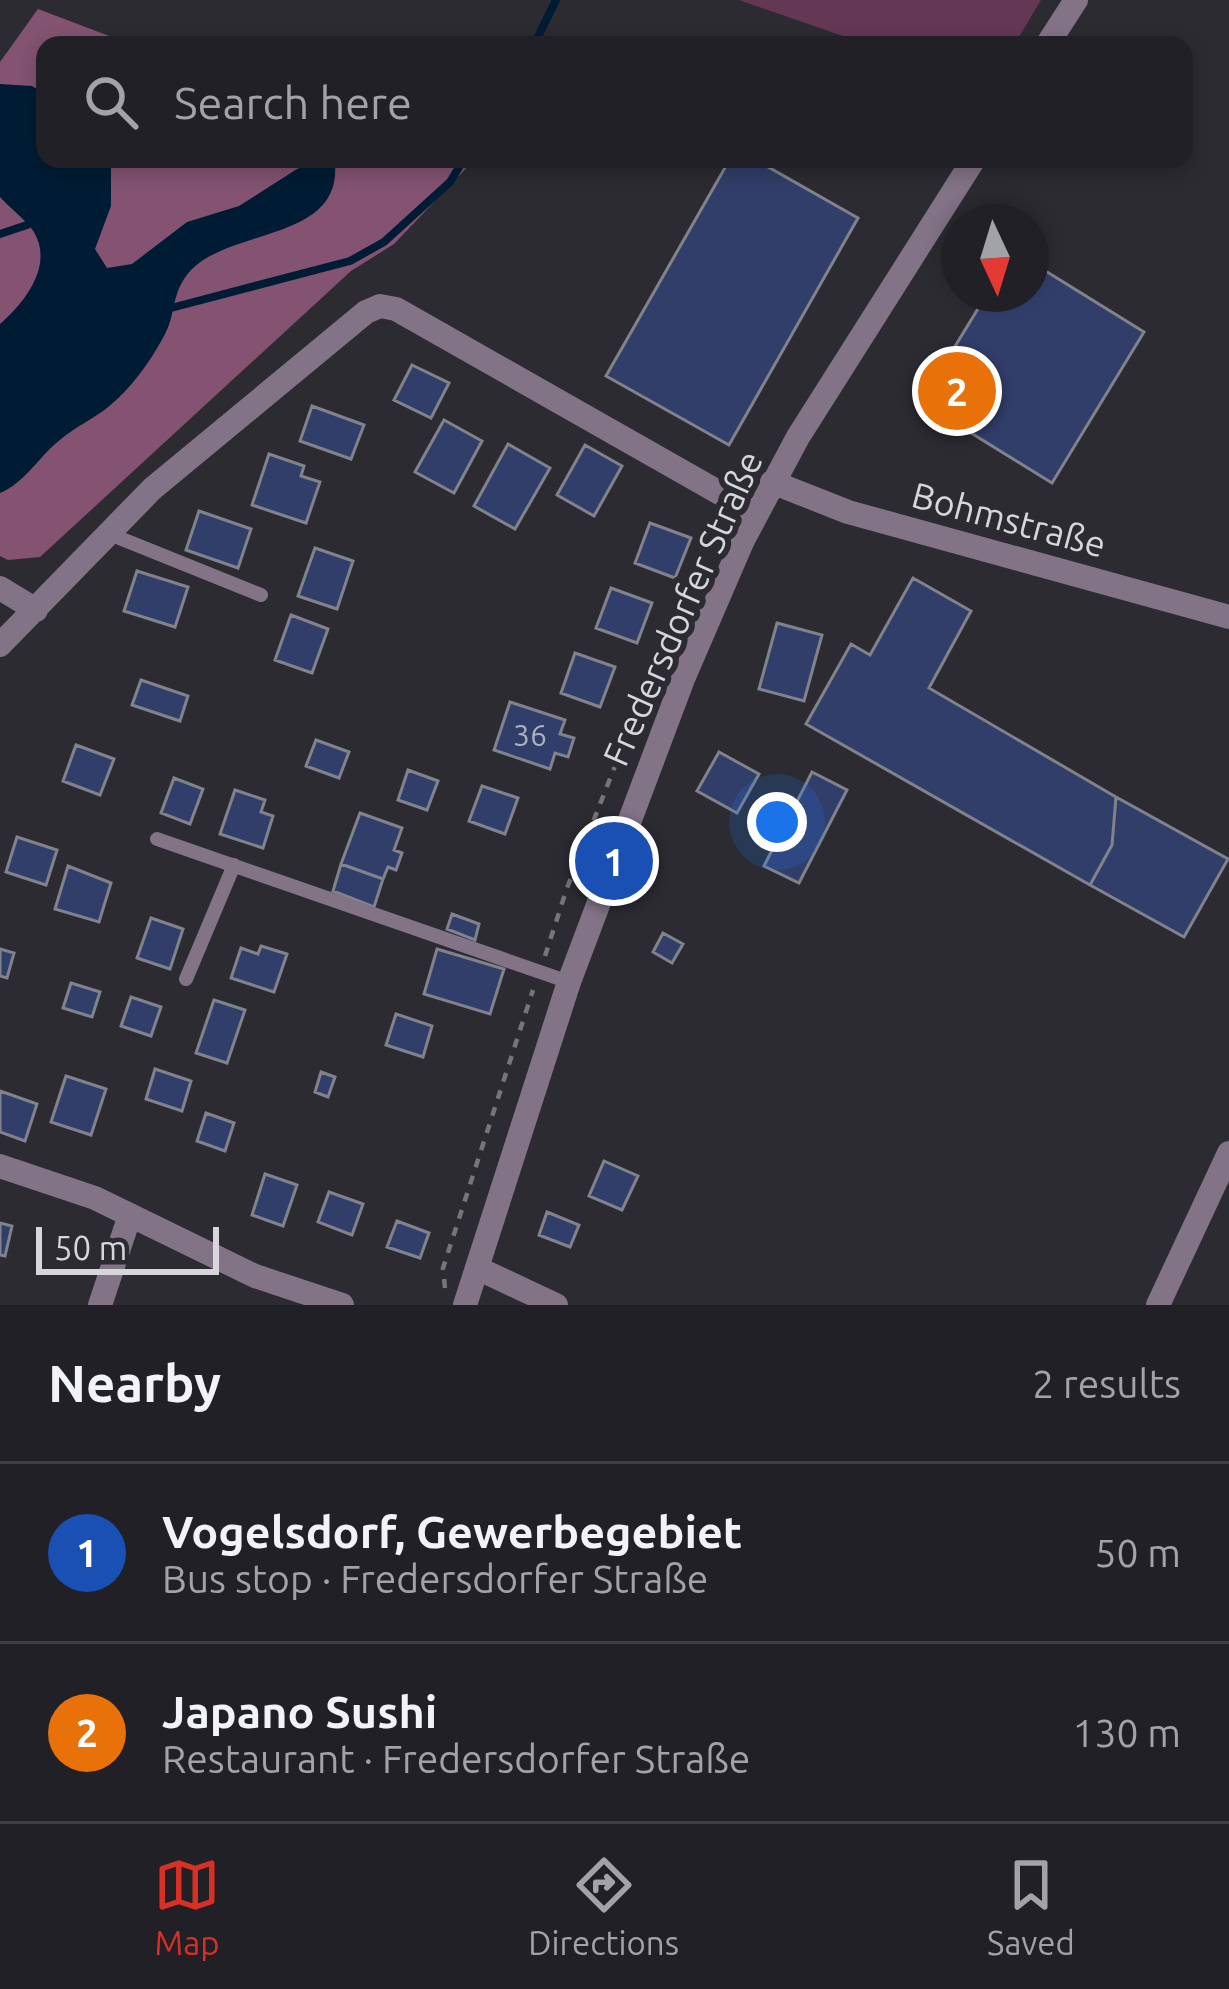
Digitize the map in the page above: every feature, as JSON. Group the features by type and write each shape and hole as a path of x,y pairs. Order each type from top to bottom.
{"street":[{"path":"1052,36 1076,0"},
{"name":"Fredersdorfer Straße","path":"465,1305 568,982 676,697 755,513 968,168"},
{"path":"0,645 152,489 380,305 415,320 755,513"},
{"name":"Bohmstraße","path":"772,482 848,512 1229,617"},
{"path":"0,588 36,610"},
{"path":"1158,1305 1229,1153"},
{"path":"0,1166 95,1198 255,1276 342,1305"},
{"path":"100,1305 130,1215"},
{"path":"477,1268 556,1305"}],"lane":[{"path":"107,533 261,596"},
{"path":"157,838 568,982"},
{"path":"186,979 234,865"}],"shaded area":[{"path":"739,0 1041,0 1019,36 843,36"},
{"path":"38,9 109,36 36,36 36,168 466,168 394,244 351,271 40,557 8,560 0,556 0,62"}],"water":[{"path":"0,84 36,88 36,168 111,168 111,206 95,249 107,268 132,264 187,222 239,206 297,169 335,168 332,190 320,208 302,221 231,247 191,270 180,287 164,336 131,384 0,493 0,324 27,295 40,258 34,232 0,197"}],"building":[{"path":"725,168 770,168 858,218 729,445 606,376"},
{"path":"1049,273 1144,332 1052,483 921,402 976,312 1049,312"},
{"path":"412,365 449,383 431,418 394,400"},
{"path":"312,406 364,425 351,459 300,441"},
{"path":"444,420 482,441 454,493 415,472"},
{"path":"508,444 550,468 515,529 474,506"},
{"path":"585,445 622,466 594,516 557,495"},
{"path":"269,454 304,466 301,476 320,482 306,523 252,505"},
{"path":"199,511 251,529 238,568 186,550"},
{"path":"650,523 691,538 675,578 635,563"},
{"path":"315,548 353,561 337,609 298,596"},
{"path":"137,571 188,587 175,627 124,611"},
{"path":"913,578 971,611 929,688 1116,797 1112,845 1090,885 806,724 851,644 870,655"},
{"path":"611,588 652,603 637,643 596,628"},
{"path":"291,615 328,629 312,673 275,660"},
{"path":"777,623 822,635 804,701 759,689"},
{"path":"575,653 615,667 600,707 561,693"},
{"path":"141,680 188,696 180,721 132,705"},
{"path":"510,702 565,720 560,734 574,738 568,757 555,753 550,769 494,750"},
{"path":"316,740 349,752 339,778 306,766"},
{"path":"76,745 114,759 100,795 63,781"},
{"path":"719,752 759,774 737,813 697,791"},
{"path":"408,770 438,781 427,810 398,800"},
{"path":"812,772 847,790 799,883 764,866"},
{"path":"174,778 203,789 190,824 161,813"},
{"path":"482,786 518,798 505,834 469,821"},
{"path":"235,790 265,800 261,812 273,816 263,848 220,834"},
{"path":"1116,797 1228,859 1184,937 1090,885 1112,845"},
{"path":"360,813 402,828 394,850 402,853 396,870 388,867 383,879 341,864"},
{"path":"17,837 57,850 46,885 6,872"},
{"path":"341,864 383,879 374,907 333,891"},
{"path":"68,866 111,883 99,922 55,909"},
{"path":"452,914 479,924 475,940 447,929"},
{"path":"151,918 183,929 170,969 137,958"},
{"path":"663,933 683,944 672,963 653,952"},
{"path":"261,946 287,954 274,992 231,978 241,948 258,954"},
{"path":"0,949 14,953 7,978 0,976"},
{"path":"437,949 504,969 490,1014 424,994"},
{"path":"71,983 100,992 92,1017 63,1008"},
{"path":"131,997 161,1007 151,1036 121,1026"},
{"path":"214,1000 245,1010 227,1063 196,1053"},
{"path":"396,1014 432,1026 423,1057 386,1045"},
{"path":"155,1069 191,1081 182,1111 146,1099"},
{"path":"321,1072 335,1077 328,1097 315,1092"},
{"path":"66,1076 106,1089 91,1135 51,1122"},
{"path":"0,1091 37,1104 25,1141 0,1132"},
{"path":"206,1113 234,1123 225,1151 197,1141"},
{"path":"604,1161 638,1176 622,1210 589,1196"},
{"path":"265,1174 297,1185 283,1226 252,1215"},
{"path":"329,1192 363,1204 352,1235 318,1222"},
{"path":"547,1212 579,1225 570,1247 539,1235"},
{"path":"397,1221 429,1233 420,1258 387,1247"},
{"path":"0,1223 12,1226 5,1256 0,1255"}],"waterway":[{"path":"538,36 556,0"},
{"path":"171,308 350,261 384,242 450,182 459,168"},
{"path":"0,234 27,225"}],"place":[{"name":"Japano Sushi","path":"957,391"},
{"name":"Vogelsdorf, Gewerbegebiet","path":"614,861"}]}
